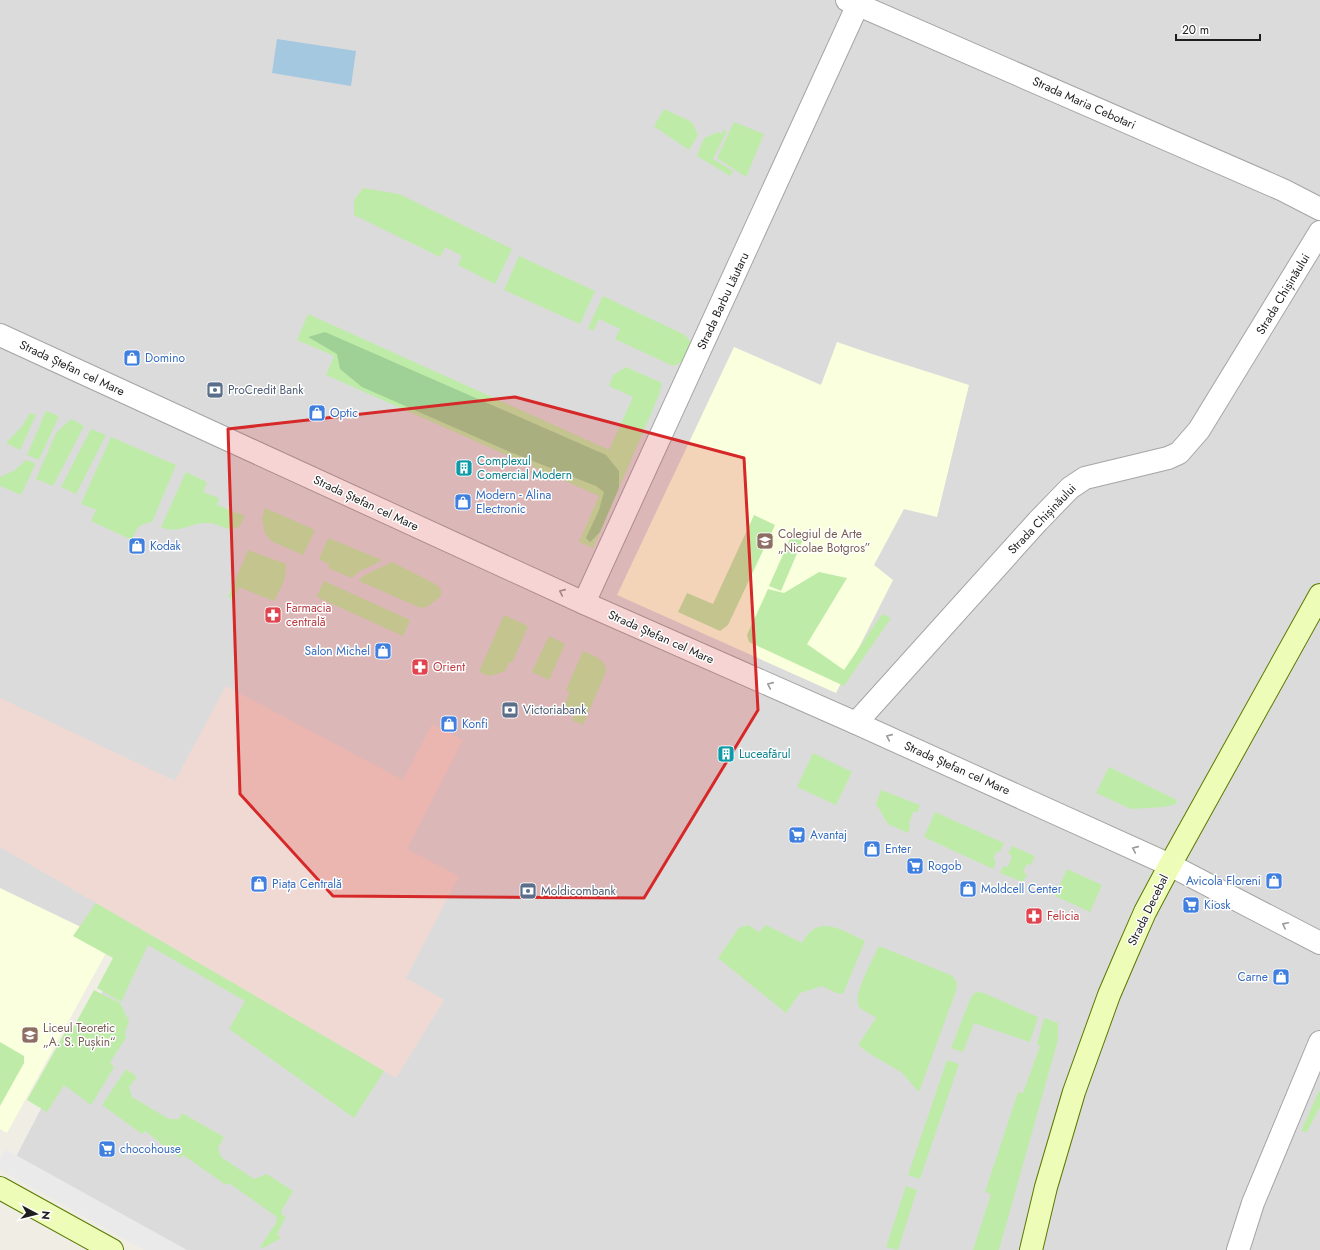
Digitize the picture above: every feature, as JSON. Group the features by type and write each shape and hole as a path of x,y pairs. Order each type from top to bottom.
{"main road":[{"name":"Strada Decebal","path":"1031,1250 1046,1187 1074,1092 1100,1019 1142,919 1170,865 1320,595"},
{"path":"0,1188 112,1250"}],"street":[{"name":"Strada Maria Cebotari","path":"855,2 1283,190 1320,209"},
{"name":"Strada Barbu Lăutaru","path":"584,603 855,2"},
{"name":"Strada Chișinăului","path":"856,722 1038,521 1070,488 1085,478 1168,458 1180,453 1199,430 1320,232"},
{"name":"Strada Ștefan cel Mare","path":"0,335 584,603 856,722 1170,865 1320,943"},
{"path":"1238,1250 1253,1203 1320,1042"}],"highlighted area":[{"path":"515,397 744,458 758,710 644,898 333,896 240,794 228,429"}],"shaded area":[{"path":"0,0 1320,0 1320,1250 172,1250 9,1170 124,950 0,889"},
{"name":"Colegiul de Arte „Nicolae Botgros”","path":"837,342 969,385 937,517 904,509 874,565 893,580 836,693 617,595 734,347 821,385"},
{"name":"Piața Centrală","path":"226,686 403,780 432,724 463,740 407,849 459,876 406,978 444,1000 396,1078 0,847 0,698 175,781"},
{"name":"Liceul Teoretic „A. S. Pușkin“","path":"0,888 112,942 7,1133 0,1129"},
{"path":"5,1149 187,1250 144,1250 0,1170 0,1160"}],"green space":[{"path":"664,109 692,122 698,135 689,150 654,126"},
{"path":"734,122 764,134 746,177 717,158"},
{"path":"724,130 727,131 713,159 733,171 730,176 697,156 704,138 718,132 722,134"},
{"path":"363,188 399,194 512,249 495,284 458,265 462,256 445,247 440,257 354,215 354,200"},
{"path":"519,256 595,291 580,324 504,290"},
{"path":"603,296 685,335 691,342 687,360 673,366 615,339 620,329 599,319 593,331 588,328"},
{"path":"308,314 609,450 633,397 609,386 613,375 626,367 662,383 659,395 593,548 579,542 599,496 326,375 334,356 297,340"},
{"path":"325,332 606,455 619,471 619,488 600,532 590,542 586,538 599,510 604,492 596,486 510,452 362,387 340,369 337,354 308,337"},
{"path":"46,411 59,416 39,460 27,455"},
{"path":"30,413 36,415 20,450 6,443 23,425"},
{"path":"71,419 84,426 53,486 36,479 56,433"},
{"path":"91,429 106,435 76,494 61,487"},
{"path":"111,437 176,465 152,522 139,527 132,540 91,521 96,510 81,504"},
{"path":"26,460 33,462 35,465 21,495 0,486 0,477 15,470"},
{"path":"186,472 207,482 203,492 219,498 217,505 245,516 239,527 230,529 214,524 202,523 173,530 161,527"},
{"path":"265,508 315,530 303,555 271,541 265,533 262,519"},
{"path":"754,515 775,525 728,625 720,631 678,612 687,593 713,604"},
{"path":"793,532 804,537 781,591 769,586"},
{"path":"328,538 382,560 362,570 352,578 328,568 330,565 319,559"},
{"path":"248,550 286,564 284,579 274,601 239,587 233,600 228,597"},
{"path":"392,562 435,584 441,589 441,596 428,606 421,608 359,581 363,576"},
{"path":"819,572 847,578 807,644 844,670 882,614 891,618 844,686 749,642 747,635 768,589 784,593"},
{"path":"324,581 410,620 403,636 319,598 317,596"},
{"path":"504,615 528,626 512,663 509,662 505,671 490,676 479,672"},
{"path":"549,636 565,644 549,680 532,672"},
{"path":"583,651 595,656 601,661 604,664 606,671 583,725 572,720 575,714 563,708 570,692 566,690"},
{"path":"813,753 852,772 836,805 797,787"},
{"path":"1109,767 1177,800 1176,804 1164,807 1131,809 1096,793"},
{"path":"881,790 920,805 918,812 913,812 909,823 910,826 908,833 888,824 876,804"},
{"path":"935,812 1004,843 1000,852 997,851 993,859 996,861 993,869 924,837"},
{"path":"1012,846 1035,856 1031,865 1027,864 1023,872 1027,874 1023,882 1000,873 1003,866 1008,867 1012,856 1008,854"},
{"path":"1067,869 1102,885 1090,912 1055,896"},
{"path":"96,903 384,1071 354,1118 229,1029 245,1001 148,945 121,1002 97,988 113,958 73,936"},
{"path":"748,925 759,932 766,925 802,943 809,933 815,928 822,926 837,928 865,941 843,994 836,993 822,986 800,993 786,1013 718,958 739,928"},
{"path":"879,946 953,976 957,983 956,991 919,1092 901,1072 870,1054 858,1045 876,1018 860,1008 858,996 860,987"},
{"path":"94,990 120,1003 129,1021 125,1032 126,1038 110,1062 114,1067 91,1105 64,1085 47,1112 27,1100 68,1027 72,1030"},
{"path":"976,992 984,993 1038,1017 1030,1042 974,1023 963,1052 951,1048 971,997"},
{"path":"1044,1018 1058,1023 1058,1040 999,1250 973,1250 991,1194 985,1192 1018,1092 1023,1093 1040,1046 1037,1044"},
{"path":"0,1042 24,1056 24,1063 0,1106"},
{"path":"947,1060 959,1064 920,1179 908,1175"},
{"path":"126,1069 137,1077 129,1087 132,1097 169,1119 179,1119 182,1113 224,1137 218,1148 221,1157 254,1179 267,1174 293,1191 282,1210 282,1215 286,1216 277,1234 281,1238 263,1248 260,1247 276,1223 277,1217 229,1183 226,1185 183,1155 180,1158 145,1131 142,1134 102,1105"},
{"path":"1320,1089 1320,1107 1307,1132 1301,1131"},
{"path":"906,1186 917,1190 898,1250 886,1247"}],"water":[{"path":"277,39 356,51 351,86 272,73"}],"place":[{"name":"Domino","path":"132,358"},
{"name":"ProCredit Bank","path":"215,390"},
{"name":"Optic","path":"317,413"},
{"name":"Complexul Comercial Modern","path":"464,468"},
{"name":"Modern - Alina Electronic","path":"463,502"},
{"name":"Colegiul de Arte „Nicolae Botgros”","path":"765,541"},
{"name":"Kodak","path":"137,546"},
{"name":"Farmacia centrală","path":"273,615"},
{"name":"Salon Michel","path":"383,651"},
{"name":"Orient","path":"420,667"},
{"name":"Victoriabank","path":"510,710"},
{"name":"Konfi","path":"449,724"},
{"name":"Luceafărul","path":"726,754"},
{"name":"Аvantaj","path":"797,835"},
{"name":"Enter","path":"872,849"},
{"name":"Rogob","path":"915,866"},
{"name":"Avicola Floreni","path":"1274,881"},
{"name":"Piața Centrală","path":"259,884"},
{"name":"Moldcell Center","path":"968,889"},
{"name":"Moldicombank","path":"528,891"},
{"name":"Kiosk","path":"1191,905"},
{"name":"Felicia","path":"1034,916"},
{"name":"Carne","path":"1281,977"},
{"name":"Liceul Teoretic „A. S. Pușkin“","path":"30,1035"},
{"name":"chocohouse","path":"107,1149"}]}
